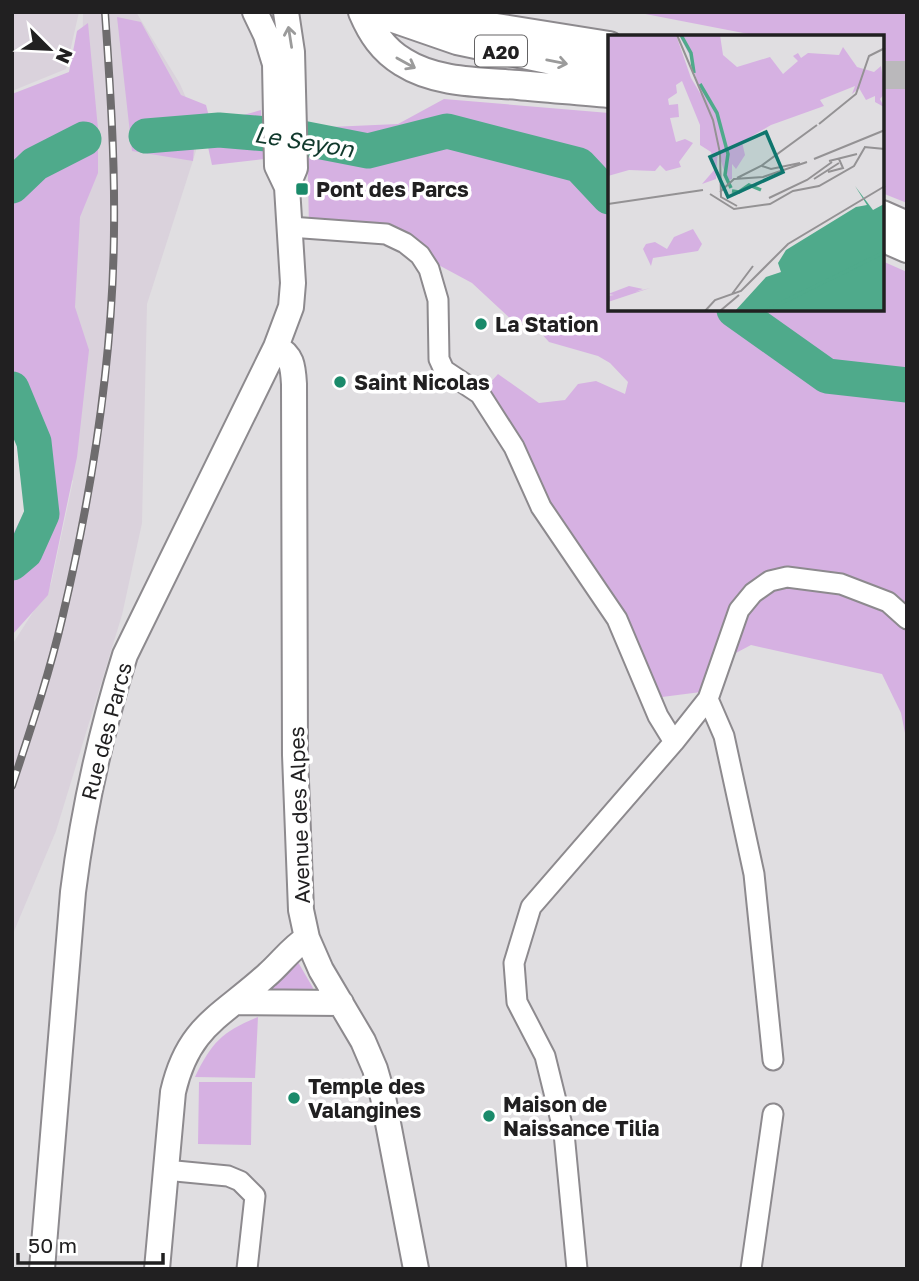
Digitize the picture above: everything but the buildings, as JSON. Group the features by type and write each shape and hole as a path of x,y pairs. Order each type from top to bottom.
{"highway":[{"path":"363,12 378,40 391,54 424,72 465,81 608,93"},
{"name":"A20","path":"432,12 490,27 608,46"},
{"path":"487,12 514,24 560,38"},
{"name":"A20","path":"386,16 457,40 608,72"},
{"path":"884,216 907,226"},
{"path":"884,238 907,248"}],"main road":[{"name":"Rue des Parcs","path":"41,1269 79,841 112,696 125,655 276,347 291,307 293,283 287,187 295,169 285,117 277,93 275,64 255,12"},
{"name":"Rue des Parcs","path":"285,117 292,52 286,12"},
{"name":"Avenue des Alpes","path":"276,347 289,355 293,375 297,679 295,755 301,911 307,938 321,970 363,1041 383,1097 416,1269"},
{"path":"157,1269 173,1092 188,1048 200,1031 268,974 294,946 307,938"},
{"path":"235,1002 341,1003"}],"street":[{"path":"289,227 386,234 405,243 419,255 429,269 439,300 439,359 444,370 480,394 514,447 541,507 617,620 658,716 674,742"},
{"path":"577,1269 564,1133 545,1056 517,1002 514,963 531,907 708,699 739,610 752,593 770,581 786,577 841,584 888,602 907,619"},
{"path":"708,699 724,736 754,874 773,1060"},
{"path":"751,1269 773,1114"},
{"path":"165,1170 228,1176 240,1181 255,1196 247,1269"}],"shaded area":[{"path":"12,12 79,12 66,69 12,91"},
{"path":"83,12 136,12 180,84 196,121 196,151 147,304 142,523 122,615 56,831 12,936 12,645 51,584 73,481 54,461 81,133"},
{"path":"635,12 907,12 907,203 884,194 884,35 754,35"},
{"path":"117,17 141,22 181,95 206,105 211,124 261,110 264,159 212,165 208,147 194,147 193,161 132,151"},
{"path":"88,23 98,129 98,173 80,217 75,307 89,350 77,457 48,595 12,635 12,536 31,499 30,454 12,409 12,94 69,72 77,31"},
{"path":"444,99 608,113 608,312 884,312 884,262 907,272 907,743 901,713 882,674 751,645 713,665 701,692 662,697 613,598 541,507 480,394 498,374 539,403 565,400 578,384 596,381 625,394 628,382 610,363 598,356 549,342 531,322 515,323 472,283 420,255 405,243 309,228 307,128 398,124"},
{"path":"298,962 313,988 312,992 270,990 294,963"},
{"path":"258,1017 255,1078 195,1077 219,1040 235,1028"},
{"path":"199,1082 252,1082 251,1145 198,1144"}],"waterway":[{"name":"Le Seyon","path":"146,136 219,130 291,136 368,151 447,131 579,165 608,196"},
{"name":"Le Seyon","path":"12,186 35,164 84,139"},
{"name":"Le Seyon","path":"737,312 827,376 907,385"},
{"name":"Le Seyon","path":"12,389 34,442 42,514 25,552 12,563"}],"tunnel":[{"path":"884,75 907,75"}],"railway":[{"path":"12,786 62,619 83,523 105,377 113,279 114,203 105,12"}],"place":[{"name":"Pont des Parcs","path":"302,189"},
{"name":"La Station","path":"481,324"},
{"name":"Saint Nicolas","path":"340,382"},
{"name":"Temple des Valangines","path":"294,1098"},
{"name":"Maison de Naissance Tilia","path":"489,1116"}]}
